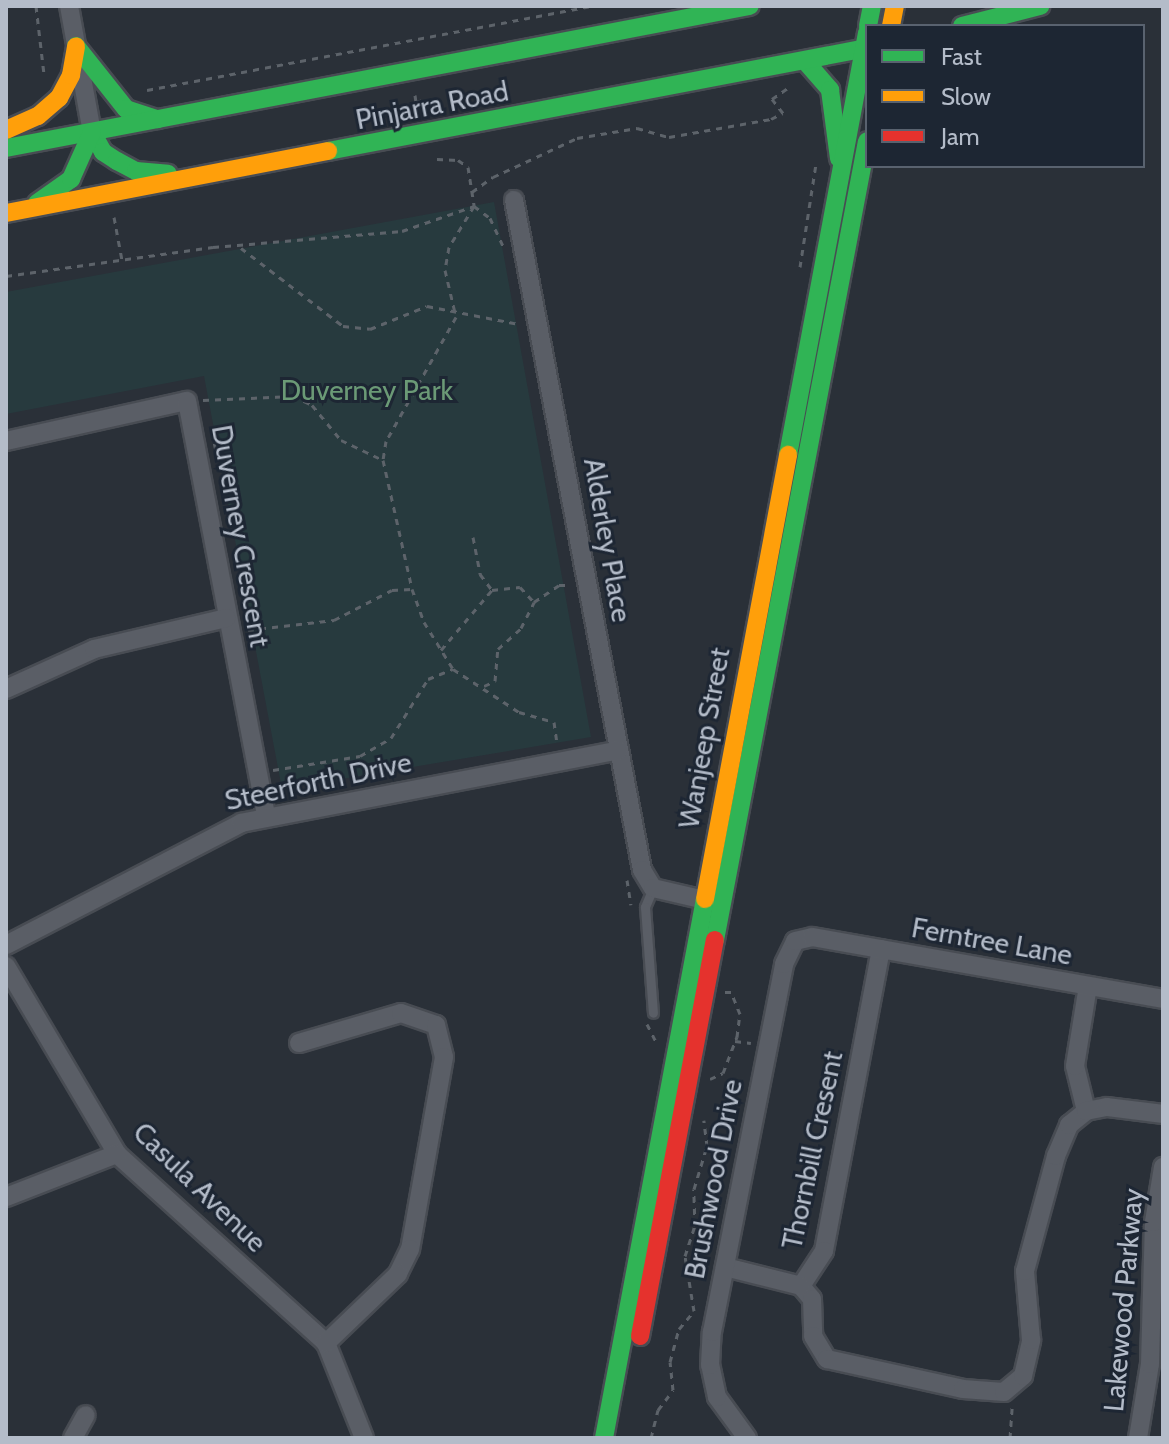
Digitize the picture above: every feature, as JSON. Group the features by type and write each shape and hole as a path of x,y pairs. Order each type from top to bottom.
{"main road":[{"name":"Pinjarra Road","path":"6,148 750,6"},
{"path":"970,24 1040,6"},
{"path":"1007,24 1046,6"},
{"name":"Pinjarra Road","path":"13,212 806,62 865,39"},
{"name":"Wanjeep Street","path":"604,1438 839,158 865,43"},
{"path":"76,46 126,109 161,119"},
{"path":"6,130 38,116 59,98 71,75 76,46"},
{"path":"806,62 830,90 839,158"},
{"path":"92,132 103,152 136,171 216,174"},
{"path":"13,212 61,190 82,160 92,132"},
{"name":"Wanjeep Street","path":"620,1438 725,904 833,308 865,151"},
{"path":"813,303 833,308"}],"street":[{"path":"69,6 92,132"},
{"name":"Alderley Place","path":"514,200 542,329 587,586 642,870 653,888"},
{"name":"Duverney Crescent","path":"6,441 187,401 266,816"},
{"path":"6,689 94,649 228,624"},
{"name":"Steerforth Drive","path":"6,945 206,837 266,816 619,750"},
{"path":"653,888 725,904"},
{"name":"Ferntree Lane","path":"812,937 1163,999"},
{"name":"Brushwood Drive","path":"747,1438 717,1397 710,1365 725,1267 784,964 795,941 812,937"},
{"name":"Thornbill Cresent","path":"881,949 824,1251 801,1286 812,1299 813,1336 827,1359 963,1389 996,1393 1013,1389"},
{"name":"Casula Avenue","path":"6,966 117,1154 326,1343 364,1438"},
{"path":"1086,1111 1075,1066 1088,986"},
{"path":"299,1043 401,1013 436,1025 444,1057 410,1249 398,1274 326,1343"},
{"path":"1013,1389 1023,1376 1031,1340 1025,1271 1041,1206 1069,1125 1086,1111 1107,1107 1163,1114"},
{"path":"6,1197 117,1154"},
{"name":"Lakewood Parkway","path":"1138,1438 1150,1364 1163,1167"},
{"path":"725,1267 801,1286"},
{"path":"73,1438 86,1415"}],"lane":[{"path":"653,888 645,907 653,1013"}],"path":[{"path":"36,6 46,66 40,85"},
{"path":"142,91 591,6"},
{"path":"472,192 493,177 577,138 637,128 669,137 771,119 783,113 772,99 793,84"},
{"path":"413,87 416,102 427,99 429,110"},
{"path":"437,159 458,160 468,167 474,206 449,247 445,270 456,317 386,441 383,460 412,589 441,650 453,669 484,686 519,712 554,722 560,760"},
{"path":"799,282 817,163"},
{"path":"6,276 122,260 402,231 474,206"},
{"path":"112,210 122,260"},
{"path":"241,248 343,326 370,329 427,306 453,307 542,329"},
{"path":"187,401 293,396 312,405 341,440 383,460"},
{"path":"473,537 480,574 492,590"},
{"path":"484,686 495,681 498,649 521,628 534,602 559,585 587,586"},
{"path":"441,650 492,590 520,587 534,602"},
{"path":"228,624 334,620 392,590 412,589"},
{"path":"271,770 360,756 391,738 428,679 453,669"},
{"path":"626,876 634,920"},
{"path":"709,1079 723,1073 740,1014 731,992 718,992"},
{"path":"651,1438 658,1410 673,1390 670,1362 679,1329 694,1311 685,1256 695,1226 694,1189 707,1146 704,1116"},
{"path":"1010,1438 1013,1389"}],"green space":[{"name":"Duverney Park","path":"494,202 591,737 282,789 204,376 6,414 6,292"}],"traffic: fast":[{"path":"6,148 750,6"},
{"path":"868,24 872,6"},
{"path":"970,24 1040,6"},
{"path":"788,455 865,43"},
{"path":"76,46 126,109 157,119"},
{"path":"328,151 865,48"},
{"path":"806,62 830,90 839,158"},
{"path":"92,132 103,152 117,161 136,171 168,174"},
{"path":"37,203 71,179 92,132"},
{"path":"715,940 865,152"},
{"path":"604,1438 705,899"}],"traffic: slow":[{"path":"891,24 895,6"},
{"path":"6,130 38,116 59,98 71,75 76,46"},
{"path":"6,213 328,151"},
{"path":"705,899 788,455"}],"traffic: jam":[{"path":"640,1336 715,940"}]}
